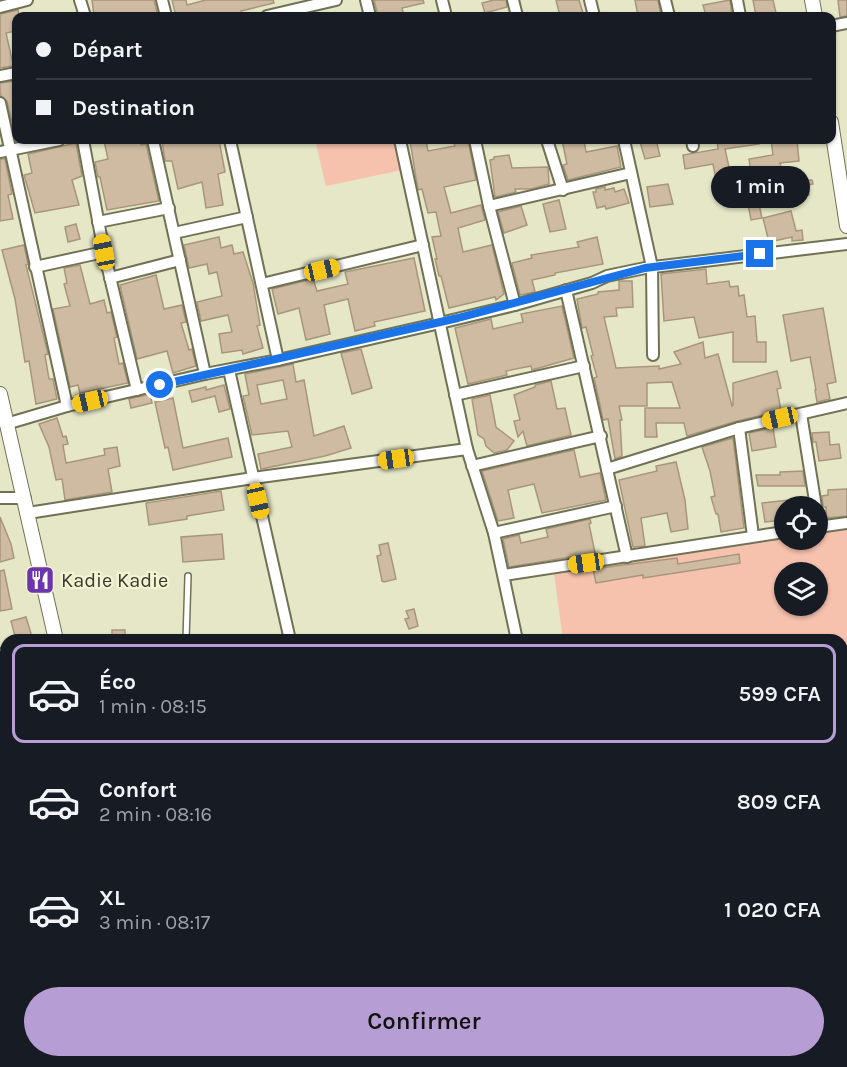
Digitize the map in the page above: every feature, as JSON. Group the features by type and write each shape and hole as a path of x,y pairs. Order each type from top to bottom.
{"street":[{"path":"0,7 27,0"},
{"path":"284,12 336,0"},
{"path":"0,103 5,152 35,267 67,406"},
{"path":"5,152 40,144"},
{"path":"84,144 104,252 137,390"},
{"path":"154,144 205,374"},
{"path":"231,144 278,360"},
{"path":"402,144 467,449 494,533 516,634"},
{"path":"476,144 514,305"},
{"path":"549,144 563,190"},
{"path":"625,144 652,267 653,355"},
{"path":"835,144 844,188 847,226"},
{"path":"489,206 631,173"},
{"path":"98,222 169,208"},
{"path":"174,233 247,217"},
{"path":"6,424 67,406 514,305 607,276 652,267 847,244"},
{"path":"262,284 423,245"},
{"path":"35,267 104,252"},
{"path":"110,278 180,260"},
{"path":"566,290 627,557"},
{"path":"455,395 584,366"},
{"path":"229,370 289,634"},
{"path":"0,394 54,634"},
{"path":"608,469 739,428 847,403"},
{"path":"801,414 814,496"},
{"path":"739,428 753,536"},
{"path":"472,466 601,436"},
{"path":"28,513 253,478 467,449"},
{"path":"0,498 25,498"},
{"path":"494,533 616,506"},
{"path":"828,524 847,523"},
{"path":"504,575 774,533"}],"lane":[{"path":"186,634 188,576"}],"shaded area":[{"path":"316,144 395,144 402,170 326,186"},
{"path":"847,529 847,634 562,634 554,573 774,540 774,550 828,550 828,532"}],"building":[{"path":"92,0 154,0 157,12 94,12"},
{"path":"172,0 186,0 187,5 206,0 273,0 274,3 242,12 175,12"},
{"path":"374,0 423,0 424,3 402,8 403,12 377,12"},
{"path":"506,0 507,7 485,12 482,3"},
{"path":"556,0 579,0 583,12 559,12"},
{"path":"635,0 658,0 660,12 637,12"},
{"path":"730,0 732,12 705,12 703,5"},
{"path":"753,0 773,0 776,12 755,12"},
{"path":"838,0 847,0 847,16 840,17"},
{"path":"18,10 18,12 12,12 12,32 6,33 12,66 0,68 0,14"},
{"path":"12,81 12,123 7,101 1,96 0,83"},
{"path":"76,144 82,176 72,180 79,205 35,213 24,175 32,173 28,154"},
{"path":"105,144 146,144 159,201 107,210 95,162 108,159"},
{"path":"163,144 220,144 225,172 218,174 223,205 206,208 202,182 178,189 172,161 165,161"},
{"path":"410,144 427,144 428,151 455,146 454,144 469,144 476,180 444,187 451,213 481,205 485,220 458,228 463,252 492,245 504,294 496,300 495,297 449,308 441,276 439,276 432,237 441,236 436,212 428,213 422,189 418,190"},
{"path":"563,144 585,144 586,152 617,146 621,167 568,180 563,165 567,164"},
{"path":"641,144 657,144 660,156 645,159"},
{"path":"717,144 759,144 725,149 732,181 717,184 713,164 685,169 683,155 718,149"},
{"path":"772,144 797,144 799,161 780,163 785,182 812,180 813,184 808,185 809,195 793,197 793,190 758,200 762,218 751,220 745,189 753,188 749,159 773,155"},
{"path":"509,155 512,168 548,167 549,184 531,189 515,189 516,192 495,197 490,160 494,157"},
{"path":"0,159 5,159 12,194 8,195 13,219 0,221"},
{"path":"668,184 673,204 650,207 647,187"},
{"path":"605,187 605,190 614,188 615,192 624,189 629,203 606,209 605,206 597,208 593,192"},
{"path":"559,200 566,229 550,232 543,204"},
{"path":"521,206 527,225 504,233 498,212"},
{"path":"791,211 796,231 802,230 803,240 792,241 792,237 769,242 763,218"},
{"path":"76,224 80,239 68,242 65,227"},
{"path":"219,237 221,248 232,245 234,254 243,252 253,283 260,325 257,326 263,348 243,354 242,350 222,353 219,334 232,332 228,315 201,321 197,302 222,296 217,272 209,274 207,264 189,268 184,245"},
{"path":"597,237 603,264 532,280 535,292 520,295 512,263 532,258 531,255 579,247 577,242"},
{"path":"24,245 28,264 26,265 48,354 45,355 49,379 53,379 57,399 36,404 29,361 25,362 15,299 2,250"},
{"path":"414,258 425,311 374,322 375,326 355,331 348,299 324,305 330,334 306,340 299,308 278,314 272,289 313,279 317,291 348,284 345,272"},
{"path":"80,265 90,304 104,300 107,313 111,312 117,337 114,338 119,364 123,363 128,383 80,393 78,385 70,387 53,309 70,306 64,284 67,283 64,268"},
{"path":"706,269 707,284 729,281 730,287 738,286 739,296 744,295 747,317 755,316 757,342 766,342 766,362 733,362 733,332 699,338 694,317 664,321 661,274"},
{"path":"156,275 164,309 182,305 186,322 181,323 189,350 192,349 196,366 173,373 167,351 137,359 120,285"},
{"path":"619,281 632,281 633,307 616,308 617,316 604,317 616,368 659,366 659,369 681,364 674,352 703,342 705,358 718,354 732,406 733,383 777,371 781,388 777,389 781,411 687,436 684,423 656,423 657,437 645,437 645,408 680,408 672,382 647,383 647,406 619,406 622,420 620,420 622,456 615,459 608,419 603,420 594,378 597,377 591,356 593,355 586,327 582,328 577,299 598,294 598,292 619,290"},
{"path":"562,306 574,358 532,370 531,366 506,371 507,375 468,384 455,328 491,319 493,329 523,322 521,314"},
{"path":"823,308 836,382 827,384 830,399 817,402 810,357 791,361 783,315"},
{"path":"361,349 372,388 352,394 341,353"},
{"path":"293,364 296,382 304,380 314,436 344,426 351,448 325,456 261,469 258,454 292,447 288,431 252,435 243,396 249,395 245,374","holes":["283,380 287,399 261,404 257,385"]},
{"path":"551,381 557,409 565,408 571,435 527,446 523,431 518,437 514,421 520,420 514,395 535,387 535,385"},
{"path":"224,385 230,409 219,412 215,396 192,402 189,391 206,387 206,390"},
{"path":"150,394 152,403 131,408 129,399"},
{"path":"490,395 496,427 514,441 507,450 494,453 486,446 484,439 478,435 472,399"},
{"path":"173,398 183,448 228,438 232,457 173,470 168,447 165,448 155,402"},
{"path":"57,418 63,437 66,436 68,444 63,445 66,463 105,455 104,449 117,447 120,466 108,469 112,492 65,500 62,479 56,480 49,447 39,424"},
{"path":"773,428 776,447 752,451 749,433"},
{"path":"829,432 830,445 839,444 841,458 819,461 812,433"},
{"path":"733,438 744,528 721,532 718,514 716,514 711,497 715,496 710,471 702,447"},
{"path":"574,450 580,477 600,473 606,500 542,513 534,484 508,490 514,518 498,521 482,471"},
{"path":"676,462 685,500 688,529 671,532 667,513 641,518 645,546 633,547 619,480 657,471 656,466"},
{"path":"803,471 805,486 758,486 756,475 780,475 780,472"},
{"path":"847,489 847,516 828,518 828,496 822,496 828,495 828,490"},
{"path":"221,491 224,510 149,525 146,503"},
{"path":"774,502 774,521 765,522 762,503"},
{"path":"0,517 14,558 0,562"},
{"path":"590,519 595,553 509,567 503,539 519,535 521,543 548,537 546,529"},
{"path":"222,534 224,559 183,562 181,537"},
{"path":"388,543 396,579 384,582 377,556 381,555 379,545"},
{"path":"739,554 740,563 596,583 593,569 677,558 678,564"},
{"path":"4,570 12,609 0,611 0,571"},
{"path":"414,609 418,626 409,629 405,619 409,618 406,611"},
{"path":"26,617 31,634 14,634 11,621"},
{"path":"112,630 125,630 125,634 112,634"}],"place":[{"name":"Kadie Kadie","path":"40,580"}],"route":[{"path":"160,385 514,305 592,283 607,276 645,268 760,254"}]}
